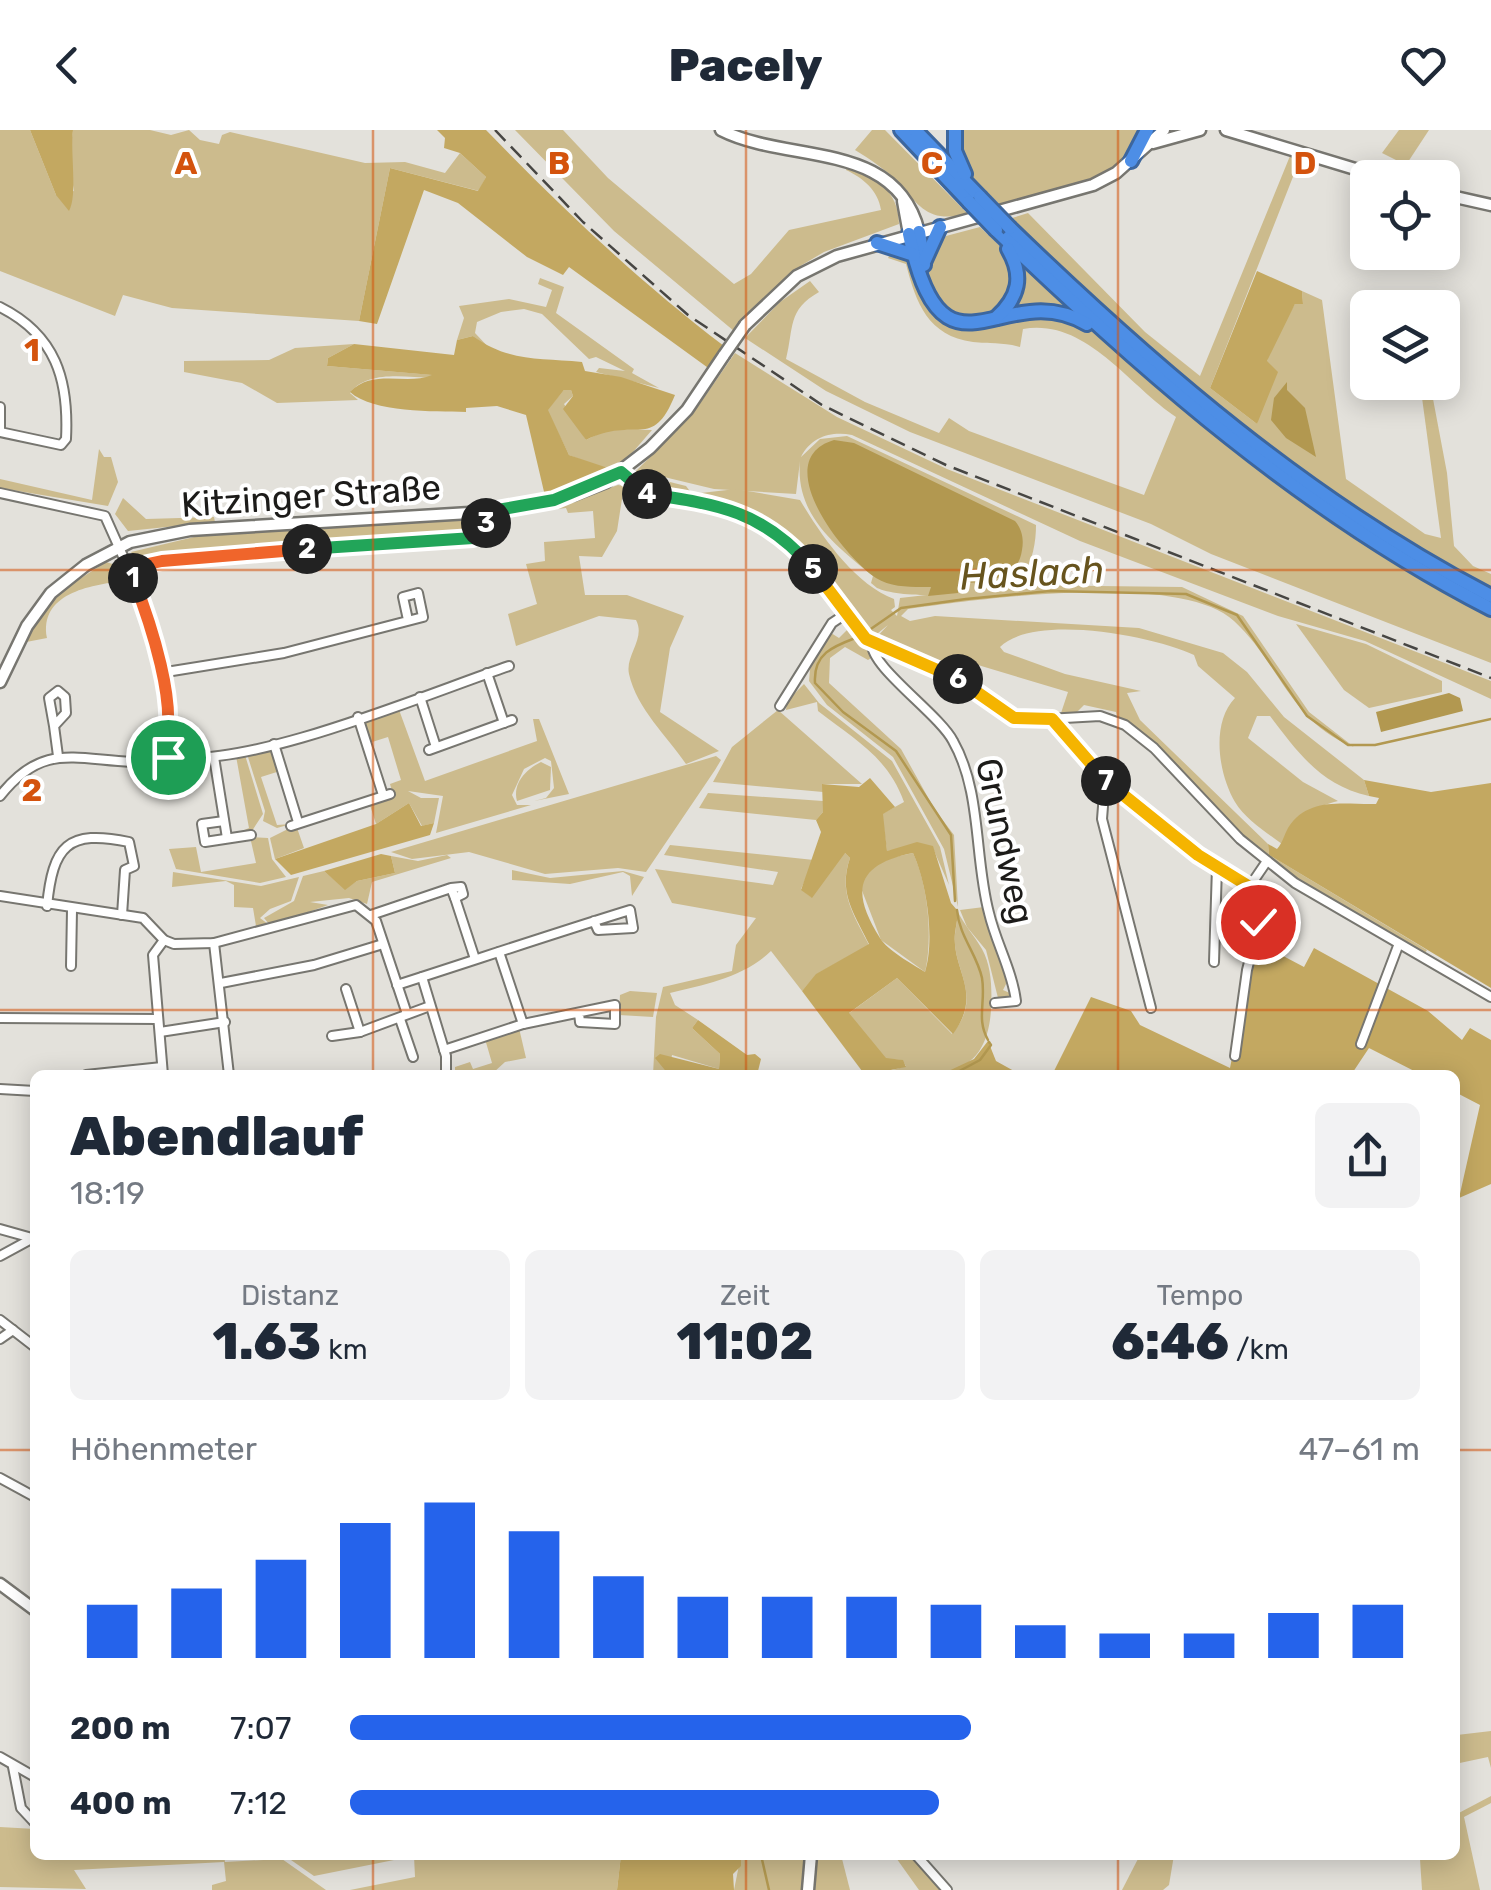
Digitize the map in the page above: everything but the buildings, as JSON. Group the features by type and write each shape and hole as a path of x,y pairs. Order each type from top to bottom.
{"highway":[{"path":"902,130 1114,342"},
{"path":"915,130 974,200"},
{"path":"955,130 957,160 974,200"},
{"path":"1131,161 1150,137"},
{"path":"919,259 942,226"},
{"path":"991,322 1014,299 1018,285 1017,265 1003,229"},
{"path":"1003,229 1230,425 1319,492 1491,596"},
{"path":"914,233 926,288 940,313 951,320 978,325 1023,312 1054,310 1082,321 1114,342 1303,493 1396,555 1491,609"},
{"path":"878,244 919,259"}],"street":[{"path":"721,130 746,141 862,166 902,196 914,212 942,226"},
{"path":"1150,137 1164,130"},
{"path":"1150,137 1200,130"},
{"path":"1226,130 1350,168"},
{"name":"Kitzinger Straße","path":"0,682 27,626 51,593 86,566 120,547 155,534 190,530 486,512 554,500 617,475 675,424 745,325 775,294 813,266 914,233 1093,185 1131,161"},
{"path":"902,196 914,233"},
{"path":"1460,198 1491,204"},
{"path":"914,212 914,233"},
{"path":"0,308 31,324 51,348 65,394 64,444 0,432 0,407"},
{"path":"617,475 643,494 717,504 761,524 796,550 856,630 869,641 937,667 1014,718 1100,716 1138,734 1267,862 1398,946 1491,997"},
{"path":"0,493 105,516 148,610 169,718 170,749"},
{"path":"129,568 243,554 473,538 484,532 486,512"},
{"path":"780,706 832,623 844,615"},
{"path":"160,673 284,653 408,620"},
{"name":"Grundweg","path":"869,641 875,660 944,727 963,765 990,916 1014,985 1016,1001 995,1003"},
{"path":"0,796 23,771 58,756 143,762 170,749 200,757 214,756 274,744 509,666"},
{"path":"420,697 433,748 508,722 487,674"},
{"path":"274,744 294,824 386,794 358,717"},
{"path":"1052,719 1104,781 1217,867 1260,894 1234,1056"},
{"path":"54,726 58,756"},
{"path":"214,756 226,838"},
{"path":"1104,781 1102,819 1150,1008"},
{"path":"224,821 202,824 205,842 251,835"},
{"path":"46,906 51,868 59,852 81,837 121,840 129,842 134,866 125,870 122,915"},
{"path":"1250,886 1267,862"},
{"path":"1214,962 1217,867"},
{"path":"371,914 453,893 475,959"},
{"path":"0,896 122,915 151,924 164,940 215,944 307,921 342,905 356,905 371,914 383,944 413,1057"},
{"path":"71,966 72,910"},
{"path":"397,986 475,959 499,952 594,921 630,910 633,928 598,930 594,921"},
{"path":"162,1070 153,955 164,940"},
{"path":"215,944 229,1070"},
{"path":"222,983 314,965 383,944"},
{"path":"1361,1044 1398,946"},
{"path":"499,952 523,1024"},
{"path":"422,978 444,1050 446,1070"},
{"path":"346,989 360,1032"},
{"path":"444,1050 523,1024 615,1004 614,1024 580,1022 579,1012"},
{"path":"332,1036 360,1032 430,1006"},
{"path":"0,1018 158,1019"},
{"path":"160,1032 226,1022"},
{"path":"0,1089 30,1091"},
{"path":"0,1230 30,1236"},
{"path":"0,1256 30,1239"},
{"path":"0,1320 30,1343"},
{"path":"0,1339 13,1330"},
{"path":"0,1478 30,1494"},
{"path":"0,1584 30,1606"},
{"path":"0,1757 30,1775"},
{"path":"13,1767 22,1808 30,1817"},
{"path":"808,1890 811,1860"},
{"path":"920,1860 947,1890"}],"shaded area":[{"path":"0,130 30,130 56,195 74,191 69,161 73,130 150,130 171,135 189,130 200,140 219,144 222,135 230,132 365,163 405,162 445,173 460,153 486,177 479,191 390,168 359,321 172,308 123,295 115,316 0,271"},
{"path":"30,130 73,130 73,195 69,211 56,195"},
{"path":"437,130 486,130 601,242 724,346 711,370 569,267 563,275 527,257 458,203 424,190 377,324 359,321 390,168 478,191 486,177 460,153 444,148 445,138"},
{"path":"515,130 563,130 608,178 734,284 751,274 789,230 881,210 869,186 846,170 849,162 890,194 899,224 824,252 802,265 734,331 614,231"},
{"path":"872,130 885,130 968,214 945,216 929,212 884,170 855,150"},
{"path":"958,130 1144,130 1134,147 1103,174 1063,191 1003,208 963,168"},
{"path":"1399,130 1429,130 1409,160 1396,160 1382,153"},
{"path":"1290,156 1300,159 1210,388 1257,424 1269,349 1295,304 1303,304 1302,291 1322,300 1346,479 1425,534 1441,538 1422,400 1433,400 1447,473 1454,546 1473,566 1491,574 1491,592 1331,493 1229,419 1133,338 1038,249 1012,218 1028,213 1145,332 1200,376"},
{"path":"980,227 1007,253 1015,277 1004,307 976,321 944,311 929,286 928,258 946,236"},
{"path":"1014,252 1073,313 1006,310 1015,299"},
{"path":"891,253 912,258 937,315 949,323 973,329 1038,312 1089,327 1187,411 1295,490 1491,613 1491,663 1211,554 1151,524 910,432 826,391 745,338 780,302 810,281 819,292 797,313 786,359 865,402 939,433 949,418 969,431 1144,495 1176,417 1105,357 1067,334 1046,328 1023,329 1020,347 973,342 945,333 926,315 906,264 888,258"},
{"path":"1257,271 1302,291 1303,304 1295,304 1267,361 1278,372 1257,424 1210,388"},
{"path":"540,278 564,287 556,313 634,369 632,373 659,388 596,372 599,368 625,371 596,357 589,359 542,314 524,309 501,312 477,322 475,333 492,351 473,336 457,340 464,318 459,306 509,299 546,307 552,290 538,284"},
{"path":"473,336 512,355 582,362 585,371 621,377 675,395 667,412 650,428 618,430 586,440 563,409 573,396 571,390 564,390 548,410 569,455 608,468 545,496 526,415 497,406 466,408 466,412 405,410 373,404 350,392 369,381 432,375 327,366 328,358 354,344 454,355 457,340"},
{"path":"354,344 328,358 327,366 433,375 432,378 376,378 350,393 358,400 277,403 242,383 184,372 184,361 269,360 295,348"},
{"path":"735,353 837,417 947,469 1491,681 1491,699 1365,641 1278,616 1080,541 852,435 822,437 801,457 820,439 847,436 1036,525 1033,552 1021,577 994,589 952,595 908,594 877,588 871,583 873,576 832,540 811,513 800,480 800,461 796,494 714,489 664,477 642,488 634,473 692,415"},
{"path":"1287,382 1287,390 1305,408 1316,457 1286,438 1271,420 1274,398"},
{"path":"564,390 571,390 573,396 564,404 586,440 608,429 652,430 626,460 609,471 569,455 547,410"},
{"path":"834,440 854,443 1015,521 1023,538 1019,561 998,578 958,584 958,593 928,596 931,587 896,585 876,578 831,530 809,487 808,467 815,451"},
{"path":"99,449 104,457 111,457 118,482 108,506 0,488 0,479 92,500"},
{"path":"670,482 686,486 692,494 736,489 800,500 828,543 852,570 894,599 895,607 891,610 897,616 900,598 1015,585 1182,587 1243,616 1309,712 1354,747 1315,723 1249,637 1234,621 1207,606 1170,597 1077,592 908,609 901,616 910,621 935,616 1139,628 1223,653 1247,672 1284,717 1364,780 1369,796 1324,776 1301,755 1270,716 1257,716 1248,738 1303,782 1338,801 1304,815 1282,844 1244,814 1229,790 1221,763 1220,734 1227,708 1235,698 1198,666 1194,655 1152,641 1095,631 1039,631 1016,637 1000,647 1004,652 1065,674 1141,691 1127,693 1140,720 1268,844 1269,855 1427,950 1423,956 1312,888 1248,842 1153,748 1118,720 1116,712 1084,705 1076,713 1060,716 1068,692 958,659 950,671 874,640 888,625 872,638 849,618 812,562 759,515 743,507 661,493"},
{"path":"624,486 617,531 602,557 579,556 585,595 627,595 684,616 670,648 660,712 719,751 686,764 633,687 629,667 639,634 636,620 599,616 516,646 508,614 537,604 526,564 545,561 544,542 595,538 593,511 568,513 566,508 491,517 566,503"},
{"path":"123,498 146,519 214,517 215,522 128,531 115,514"},
{"path":"476,520 481,530 139,563 131,552 211,533"},
{"path":"106,562 116,565 129,585 124,581 110,583 69,594 51,611 47,638 21,643 61,591"},
{"path":"843,621 868,646 871,658 868,660 845,647 830,658 829,683 901,749 935,810 954,835 958,907 944,849 893,757 827,705 809,681 810,669 831,633 839,638 847,630"},
{"path":"1296,624 1366,644 1442,681 1442,692 1369,708 1344,690"},
{"path":"804,684 819,703 892,761 940,847 949,885 932,846 887,851 882,814 904,802 897,786 868,750 818,711 817,702 786,710 787,701"},
{"path":"1449,693 1460,698 1463,711 1381,732 1376,712"},
{"path":"398,707 425,781 537,741 533,719 539,719 569,794 534,801 546,798 554,788 551,761 545,758 524,769 512,795 517,805 531,805 436,833 443,796 408,791 421,798 439,798 434,823 422,826 409,803 376,824 369,802 393,794 390,784 401,780 388,737 369,743 363,721"},
{"path":"778,710 862,784 823,784 823,792 713,782 732,747"},
{"path":"270,748 280,771 261,777 277,825 291,824 277,828 263,821 265,811 247,754"},
{"path":"245,755 263,814 250,834 235,834 249,828 236,756"},
{"path":"716,756 721,760 715,770 646,872 618,868 545,874 469,852 412,859 391,852"},
{"path":"541,762 551,767 550,790 517,801 522,778"},
{"path":"870,778 895,807 883,814 887,851 917,842 933,846 951,903 957,910 955,946 966,1006 953,1034 897,978 849,1013 886,1058 903,1060 906,1067 861,1070 802,991 816,974 869,944 849,902 846,882 850,858 845,853 812,898 801,890 821,832 816,820 823,812 822,784 859,787","holes":["913,853 926,896 929,928 925,972 884,943 870,921 862,892 864,881 880,864"]},
{"path":"1364,780 1431,792 1491,783 1491,988 1269,855 1268,844 1277,849 1288,828 1306,811 1328,804 1376,804 1379,798 1369,796"},
{"path":"708,793 823,801 823,812 816,820 699,808"},
{"path":"409,803 421,826 434,823 430,835 291,875 275,859 376,824"},
{"path":"296,825 304,848 275,859 270,838"},
{"path":"250,837 268,838 272,859 286,877 260,883 176,869 169,849 196,847 201,872 256,863"},
{"path":"670,845 814,860 801,889 811,897 844,852 850,858 846,882 849,903 869,945 817,974 802,991 771,951 737,973 670,993 675,1005 698,1020 692,1028 720,1054 719,1069 672,1055 670,1070 653,1070 656,1017 663,987 732,971 736,945 756,918 672,903 655,869 773,885 778,872 664,855"},
{"path":"913,853 928,912 925,972 881,940 861,888 866,872 881,860"},
{"path":"381,854 391,856 395,873 357,881 345,890 324,871"},
{"path":"447,855 451,858 372,882 367,904 349,898 310,902 328,905 278,923 269,924 264,918 294,901 303,876 324,871 345,889 357,881 395,873 391,856 418,861"},
{"path":"512,870 550,878 623,871 644,877 632,896 630,876 623,872 570,884 512,880"},
{"path":"173,872 261,886 299,877 291,901 270,909 260,918 268,924 256,926 253,908 234,907 234,885 226,881 172,887"},
{"path":"984,907 1008,980 1003,990 1012,994 1010,999 998,998 986,950 967,927 960,910"},
{"path":"957,910 982,949 990,971 991,1010 979,1051 953,1070 893,1070 906,1066 902,1060 886,1059 848,1014 897,978 952,1034 966,1007 955,946"},
{"path":"1255,941 1304,967 1314,948 1428,1011 1462,1040 1470,1028 1491,1040 1491,1184 1460,1198 1480,1105 1460,1095 1460,1070 1412,1070 1369,1048 1354,1070 1054,1070 1091,997 1131,1011 1140,1025 1230,1068"},
{"path":"630,991 657,993 653,1017 619,1015 620,995"},
{"path":"698,1020 747,1055 755,1054 761,1059 758,1070 665,1070 655,1058 660,1054 719,1069 720,1054 692,1028"},
{"path":"519,1028 526,1058 505,1062 496,1070 455,1070 470,1062 473,1069 492,1063 485,1039"},
{"path":"988,1041 996,1061 1012,1070 951,1070 974,1059"},
{"path":"1491,1731 1491,1768 1488,1757 1460,1763 1460,1735"},
{"path":"1491,1796 1491,1803 1464,1817 1480,1890 1422,1890 1420,1860 1460,1860 1460,1812"},
{"path":"0,1827 30,1829 30,1860 283,1860 326,1890 212,1890 212,1885 226,1881 224,1862 74,1870 86,1889 0,1887"},
{"path":"291,1860 394,1860 314,1876"},
{"path":"414,1860 620,1860 617,1890 350,1890 415,1877"},
{"path":"620,1860 741,1860 733,1874 734,1890 617,1890"},
{"path":"740,1860 806,1860 803,1890 734,1890"},
{"path":"813,1860 842,1860 850,1890 810,1890"},
{"path":"898,1860 918,1860 944,1890 919,1890"},
{"path":"1137,1860 1173,1860 1169,1885 1163,1890 1122,1890"}],"waterway":[{"name":"Haslach","path":"865,633 901,608 966,599 1050,591 1186,594 1237,615 1307,716 1348,745 1375,745 1491,719"},
{"name":"Haslach","path":"858,637 821,658 815,683 843,712 896,751 951,835 955,901"},
{"name":"Haslach","path":"957,910 982,978 983,1025 988,1040"},
{"name":"Haslach","path":"961,1070 980,1060 991,1045 989,1042"},
{"path":"762,1860 769,1890"}],"railway":[{"path":"495,130 583,222 688,315 822,405 946,465 1491,678"}],"route":[{"path":"168,757 162,747 169,718 148,610 129,568 162,561 473,538 484,532 486,512 554,500 606,482 621,472 643,494 717,504 746,514 796,550 856,630 872,643 890,653 937,667 1014,718 1052,719 1104,781 1198,855 1258,892 1258,922"}]}
